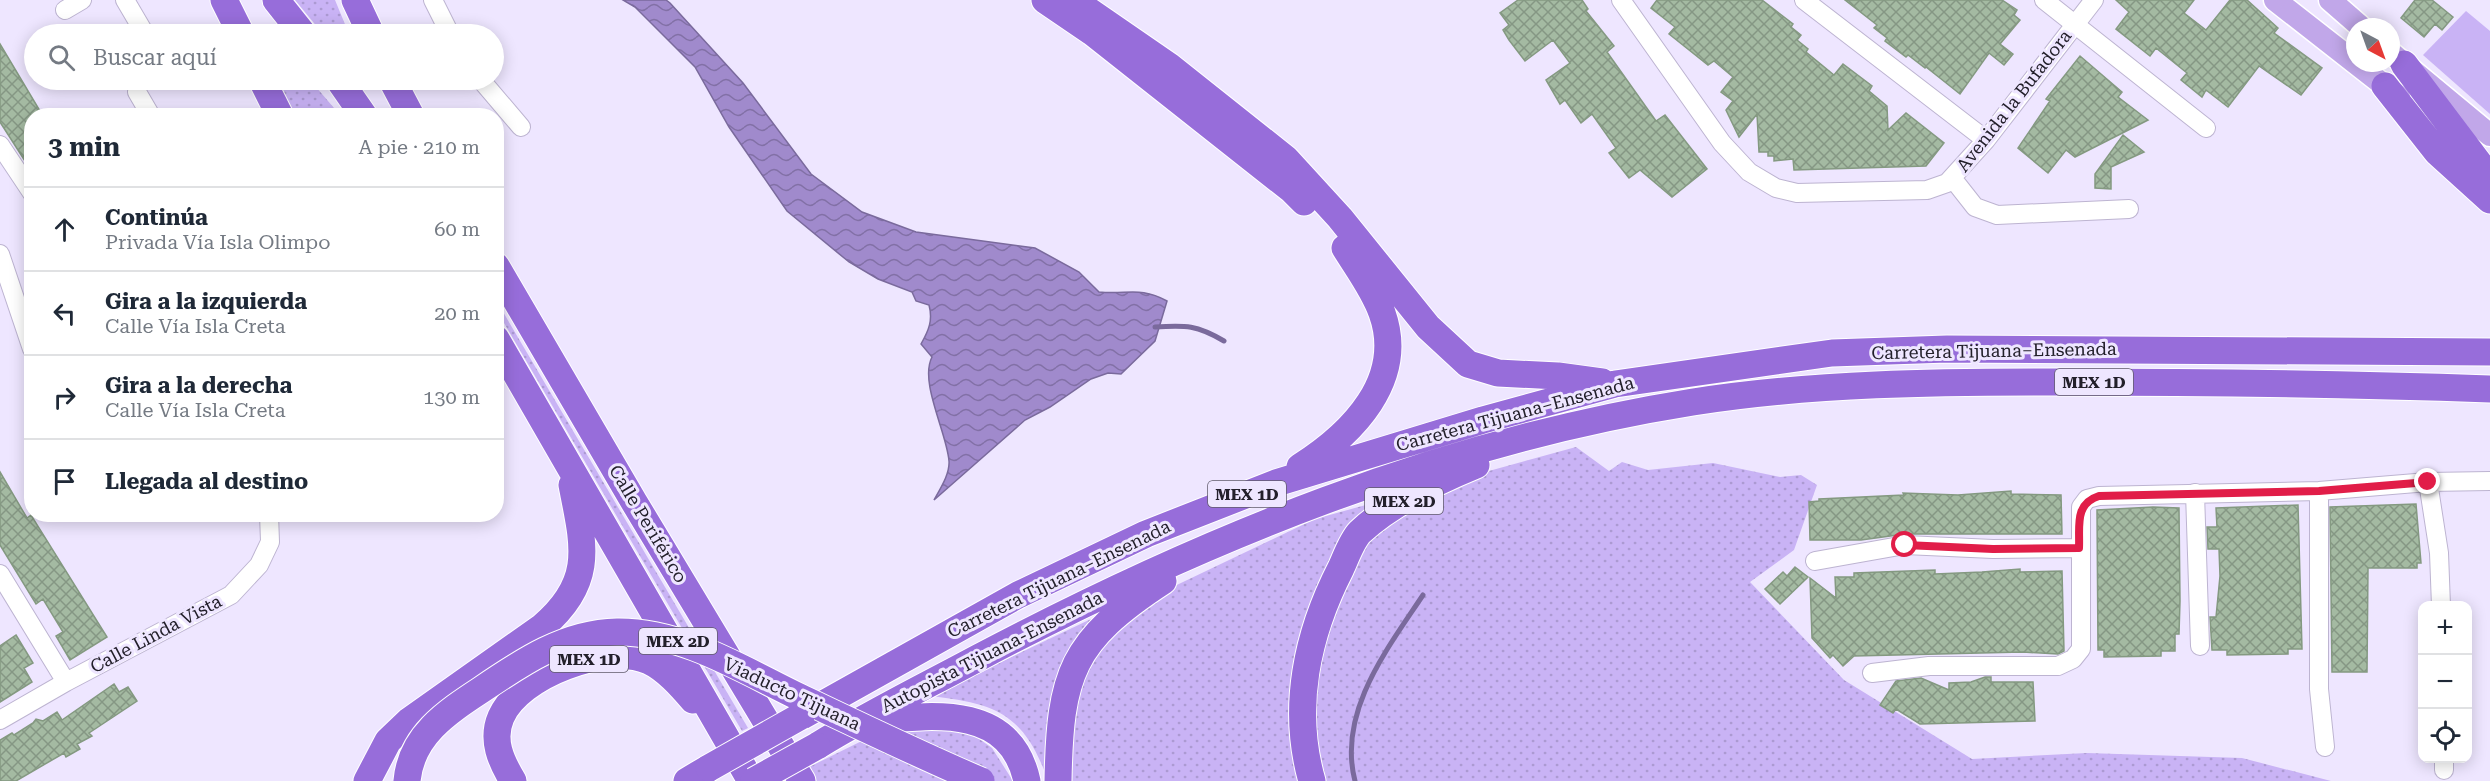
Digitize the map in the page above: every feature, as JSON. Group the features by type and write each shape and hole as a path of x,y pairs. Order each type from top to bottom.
{"highway":[{"path":"224,0 236,24"},
{"path":"276,0 295,24"},
{"path":"355,0 366,24"},
{"path":"1045,0 1092,32 1292,190 1343,245 1382,313 1388,338 1388,359 1377,393 1342,437 1276,483"},
{"path":"1073,0 1169,66 1286,159 1340,218 1428,327 1468,364 1498,373 1558,376 1615,384"},
{"path":"2400,60 2477,138 2490,178"},
{"path":"2385,86 2437,152 2490,200"},
{"path":"267,90 276,108"},
{"path":"346,90 358,108"},
{"path":"397,90 407,108"},
{"name":"Calle Periférico","path":"504,280 634,502 802,781"},
{"name":"Carretera Tijuana–Ensenada","path":"698,775 1018,595 1146,534 1276,483 1483,420 1615,384 1832,353 1912,350 2490,352"},
{"name":"Calle Periférico","path":"504,353 728,743"},
{"name":"Carretera Tijuana–Ensenada","path":"1236,534 1353,490 1430,465 1574,425 1698,401 1863,386 2146,382 2490,389"},
{"name":"MEX 2D","path":"1312,781 1306,762 1301,706 1307,653 1328,593 1359,533 1403,501 1461,471 1574,425"},
{"path":"367,781 388,741 409,720 542,627 561,611 574,591 582,565 583,540 568,463"},
{"name":"Autopista Tijuana-Ensenada","path":"753,781 855,723 1040,626 1236,534"},
{"name":"MEX 1D","path":"1058,781 1062,705 1071,674 1087,645 1098,631 1141,595 1236,534"},
{"name":"Viaducto Tijuana","path":"407,781 409,763 422,738 443,715 529,658 562,643 617,632 684,642 890,741 981,781"},
{"name":"MEX 1D","path":"513,781 498,753 499,726 509,704 548,674 575,663 606,655 630,656 650,661 678,683 728,743 753,781"},
{"path":"855,723 918,716 967,718 1002,736 1023,764 1027,781"}],"main road":[{"path":"2275,0 2385,86 2477,138 2490,157"},
{"path":"2330,0 2351,18"}],"street":[{"path":"65,10 82,0"},
{"path":"125,0 139,24"},
{"path":"434,0 445,24"},
{"name":"Avenida la Bufadora","path":"1621,0 1722,143 1749,172 1776,188 1797,193 1927,190 1953,179 2094,0"},
{"path":"1804,0 1986,140"},
{"path":"2044,0 2206,128"},
{"path":"137,90 146,108"},
{"path":"490,90 521,127"},
{"path":"0,145 24,182"},
{"path":"1953,179 1975,207 1997,215 2129,209"},
{"path":"0,254 24,325"},
{"path":"1872,673 1929,666 2058,666 2073,659 2081,649 2079,548 2081,507 2087,499 2099,496 2319,491 2428,482 2490,481"},
{"path":"2428,482 2439,553 2441,601"},
{"path":"2319,491 2319,689 2325,747"},
{"path":"2195,493 2200,646"},
{"name":"Calle Linda Vista","path":"0,720 66,682 231,595 259,565 270,542 269,522"},
{"path":"1815,561 1905,545 1993,549 2079,548"},
{"path":"0,574 66,682"}],"shaded area":[{"path":"295,0 335,0 345,24 315,24"},
{"path":"2466,11 2490,31 2490,114 2423,55"},
{"path":"275,90 319,90 334,108 284,108"},
{"path":"504,314 748,728 742,731 504,323"},
{"path":"1576,447 1609,471 1622,462 1648,470 1713,463 1780,477 1801,475 1817,485 1794,550 1750,582 1844,680 1972,759 2087,753 2242,758 2331,781 1068,781 1066,712 1084,658 1160,593 1315,519"},
{"path":"1091,619 1069,656 1046,775 1027,737 1002,714 971,702 929,696"},
{"path":"915,722 968,731 992,748 1013,781 806,781 801,771 884,730"}],"water":[{"path":"623,0 666,0 670,3 743,83 811,174 862,212 916,232 1035,248 1079,272 1099,292 1141,292 1157,296 1167,301 1155,341 1121,374 1108,373 1091,379 1050,407 1025,420 934,500 946,476 949,461 931,394 929,367 932,357 921,344 930,325 929,305 916,301 912,292 878,279 849,262 787,211 729,127 695,67 635,7"}],"building":[{"path":"1518,0 1582,0 1588,9 1586,11 1614,46 1607,52 1656,121 1665,115 1707,169 1672,197 1640,170 1629,178 1609,153 1616,148 1592,114 1581,123 1565,100 1560,104 1546,80 1570,63 1553,40 1525,61 1509,40 1503,30 1509,25 1500,13"},
{"path":"1657,0 1762,0 1793,24 1791,27 1801,35 1797,40 1808,49 1806,52 1834,75 1843,64 1872,86 1869,91 1887,106 1888,130 1906,113 1944,143 1926,166 1794,170 1793,159 1774,161 1774,156 1768,156 1768,152 1759,152 1757,114 1739,137 1726,110 1733,101 1721,92 1733,77 1714,61 1708,65 1669,34 1675,27 1651,8"},
{"path":"1845,0 2002,0 2017,10 2014,15 2020,20 2000,44 2013,54 2004,65 1989,53 1960,94 1926,67 1908,55 1906,57 1885,41 1887,38 1874,28 1877,25"},
{"path":"2116,0 2194,0 2184,13 2206,30 2230,0 2247,0 2278,28 2274,33 2322,68 2301,95 2259,66 2228,107 2206,90 2202,97 2181,80 2187,73 2156,48 2150,56 2116,29 2129,12"},
{"path":"2415,0 2432,0 2453,17 2442,30 2435,24 2424,37 2401,18"},
{"path":"0,44 24,84 24,90 27,90 38,108 24,108 24,160 0,122"},
{"path":"2080,56 2122,92 2118,97 2148,120 2075,157 2066,150 2048,173 2018,148 2050,101 2046,99"},
{"path":"2123,135 2144,152 2111,167 2111,189 2095,188 2095,174"},
{"path":"0,472 24,513 24,522 35,522 107,637 70,660 56,636 63,632 43,599 36,604 0,545"},
{"path":"2011,491 2011,494 2061,495 2062,534 1905,534 1861,540 1810,540 1809,502 1819,501 1819,499 1904,495 1903,493 1958,495"},
{"path":"2416,504 2421,563 2417,563 2417,568 2368,568 2367,672 2332,672 2330,507"},
{"path":"2298,505 2302,649 2288,649 2288,654 2227,655 2227,650 2212,650 2210,617 2216,617 2220,576 2219,549 2208,549 2207,527 2217,527 2216,508"},
{"path":"2179,508 2180,601 2179,634 2175,634 2175,651 2161,651 2161,656 2104,657 2104,650 2098,650 2097,510"},
{"path":"1795,567 1808,577 1780,604 1765,589 1783,572 1787,576"},
{"path":"2020,569 2020,572 2062,571 2064,651 2058,654 2023,652 1854,656 1843,666 1833,655 1830,658 1812,638 1810,578 1836,598 1835,577 1854,577 1854,573 1935,570 1935,574"},
{"path":"16,635 33,663 24,668 32,682 0,702 0,646"},
{"path":"1991,677 1991,682 2033,682 2035,721 1920,724 1896,709 1893,713 1880,705 1896,681 1921,678 1949,690 1949,683 1971,682"},
{"path":"114,684 119,692 128,687 137,701 89,733 92,736 77,744 80,749 66,757 64,753 16,781 0,781 0,740 12,733 14,735 36,719 43,721 57,712 62,720"}],"waterway":[{"path":"1155,327 1191,327 1224,341"},
{"path":"1355,781 1351,755 1353,730 1359,706 1381,659 1423,595"}],"route":[{"path":"1905,545 1993,549 2079,548 2081,507 2087,499 2099,496 2319,491 2428,482"}]}
